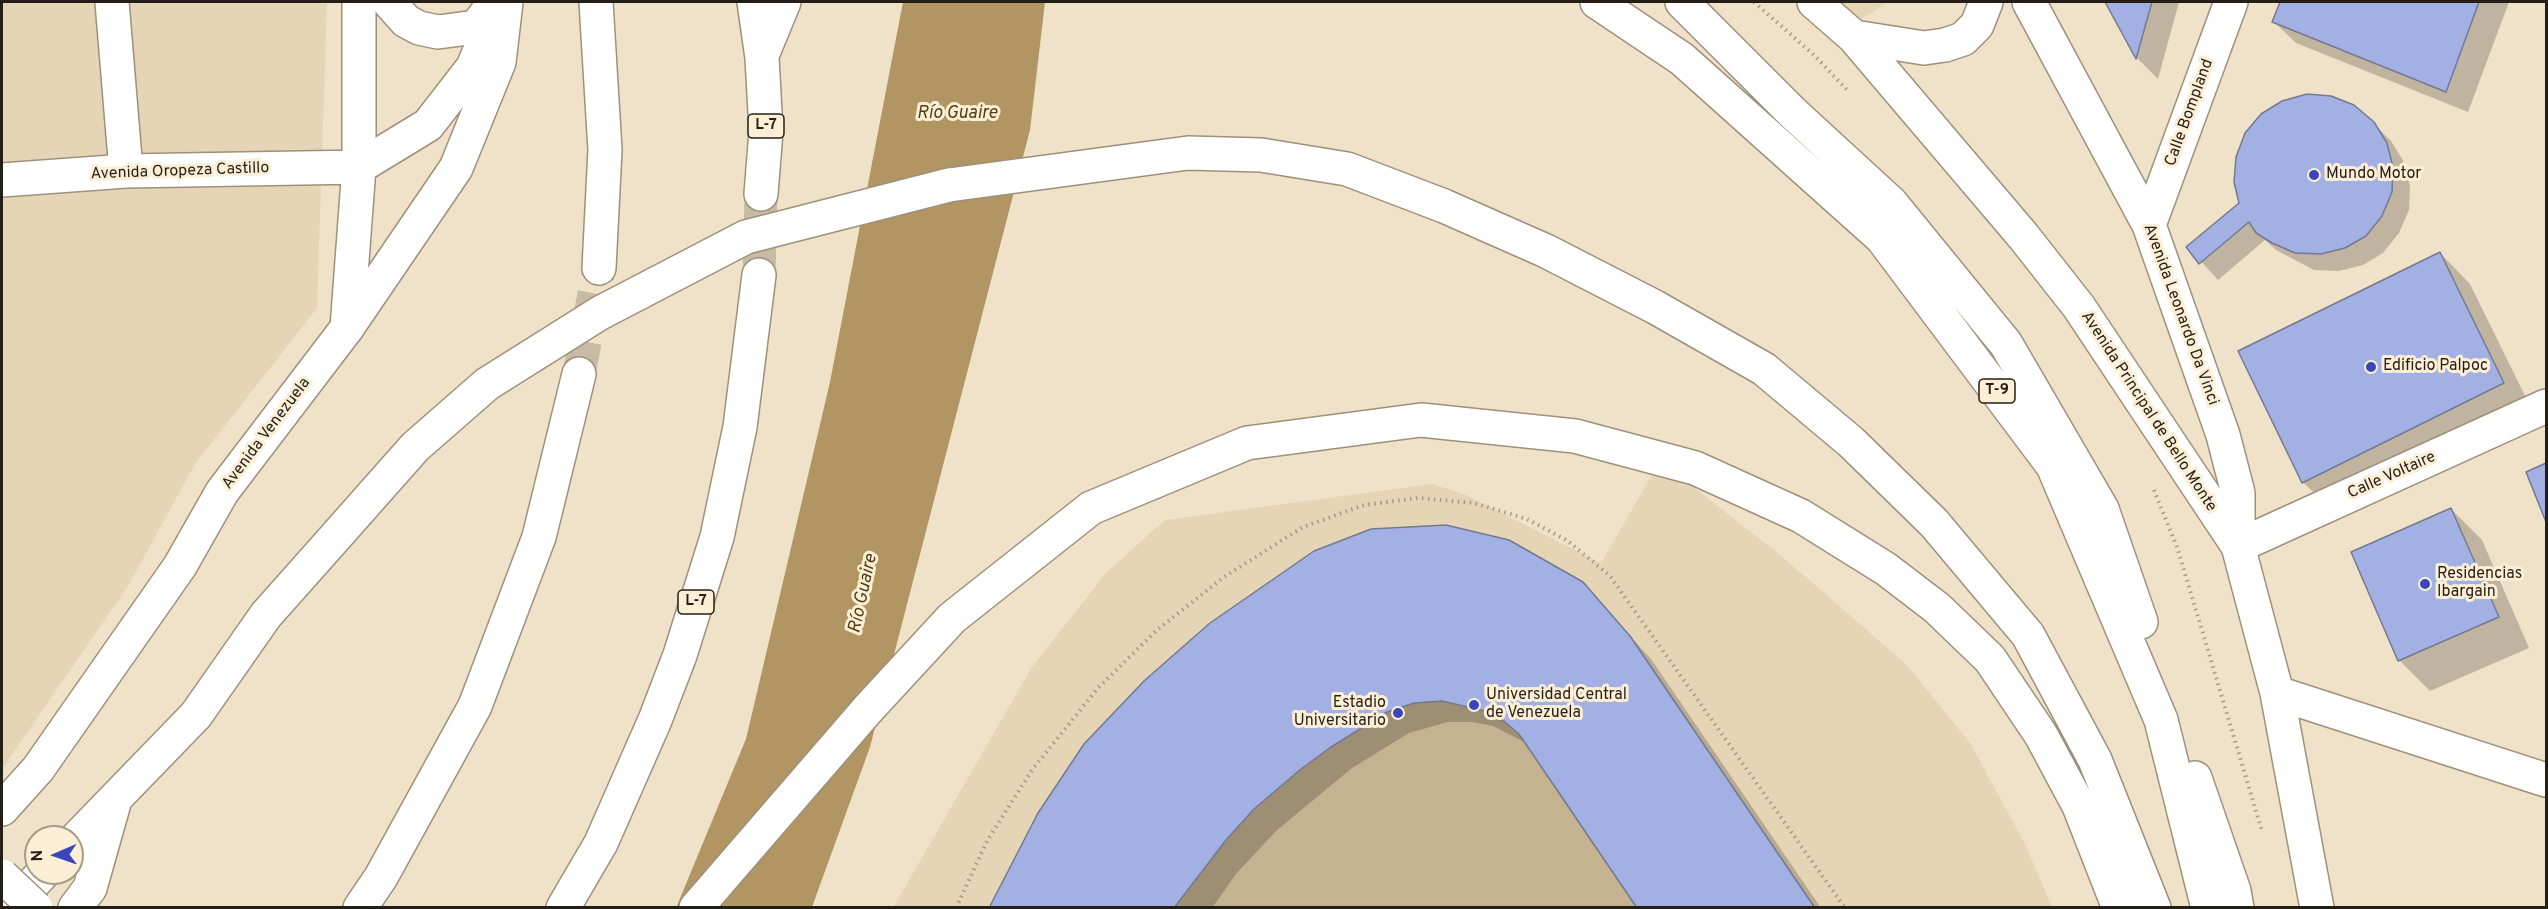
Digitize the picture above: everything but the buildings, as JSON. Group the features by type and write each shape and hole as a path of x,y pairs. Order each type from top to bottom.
{"main road":[{"path":"112,2 126,171"},
{"path":"347,328 359,167 359,2"},
{"path":"389,2 406,21 419,28 438,32 476,27 495,2"},
{"path":"359,167 428,125 473,67 500,2"},
{"name":"Avenida Venezuela","path":"2,809 38,770 180,566 222,492 347,328 456,168 499,62 506,2"},
{"path":"596,2 605,150 599,268"},
{"name":"L-7","path":"754,2 762,57 766,131 761,194"},
{"path":"762,57 767,2"},
{"path":"762,57 783,2"},
{"name":"T-9","path":"1597,2 1682,59 1882,238 2053,466 2161,720 2208,908"},
{"name":"T-9","path":"1682,2 1793,112 1891,203 2006,344 2102,509 2234,891 2237,908"},
{"name":"Avenida Principal de Bello Monte","path":"1814,2 1854,37 2024,237 2079,307 2238,546 2277,693 2317,908"},
{"path":"1854,37 1924,48 1946,45 1963,39 1977,25 1986,2"},
{"name":"Avenida Leonardo Da Vinci","path":"2029,2 2149,225 2223,435 2238,493 2238,546"},
{"name":"Calle Bompland","path":"2149,225 2231,2"},
{"path":"84,831 196,715 266,615 415,447 487,384 600,313 746,237 950,185 1188,153 1261,155 1347,169 1444,206 1546,251 1655,306 1764,369 1842,435 1934,523 2028,635 2095,760 2154,908"},
{"name":"Avenida Oropeza Castillo","path":"2,180 126,171 359,167"},
{"name":"L-7","path":"563,908 601,843 655,720 680,655 717,537 740,427 759,275"},
{"path":"360,908 381,877 475,706 539,537 579,374"},
{"name":"Calle Voltaire","path":"2238,546 2547,406"},
{"path":"696,908 868,709 952,618 1091,508 1247,442 1422,420 1575,436 1695,468 1801,516 1886,569 1937,608 1990,659 2041,735 2079,806 2119,908"},
{"path":"2277,693 2547,780"},
{"path":"75,908 90,888 115,799"},
{"path":"2,876 36,908"},
{"path":"10,908 32,885"}],"path":[{"path":"956,908 987,842 1032,770 1098,688 1157,630 1224,577 1304,527 1356,507 1382,501 1418,498 1492,507 1527,519 1568,541 1610,576 1845,908"}],"shaded area":[{"path":"2,2 327,2 317,308 195,464 128,586 2,769"},
{"path":"1815,2 1888,2 1843,31"},
{"name":"Universidad Central de Venezuela","path":"1660,461 1779,554 1905,663 1970,743 2025,844 2052,907 893,908 1032,667 1106,573 1165,520 1432,484 1466,495 1601,563"},
{"name":"Estadio Universitario","path":"1446,525 1509,540 1583,582 1630,636 1815,907 989,908 1038,813 1144,681 1210,623 1314,551 1371,529"}],"water":[{"name":"Río Guaire","path":"903,2 1045,2 1030,130 870,747 812,907 676,908 746,739 830,382"}],"tunnel":[{"path":"759,275 761,194"},
{"path":"579,374 599,268"}],"place":[{"name":"Mundo Motor","path":"2314,175"},
{"name":"Edificio Palpoc","path":"2371,367"},
{"name":"Residencias Ibargain","path":"2425,584"},
{"name":"Universidad Central de Venezuela","path":"1474,705"},
{"name":"Estadio Universitario","path":"1398,713"}]}
